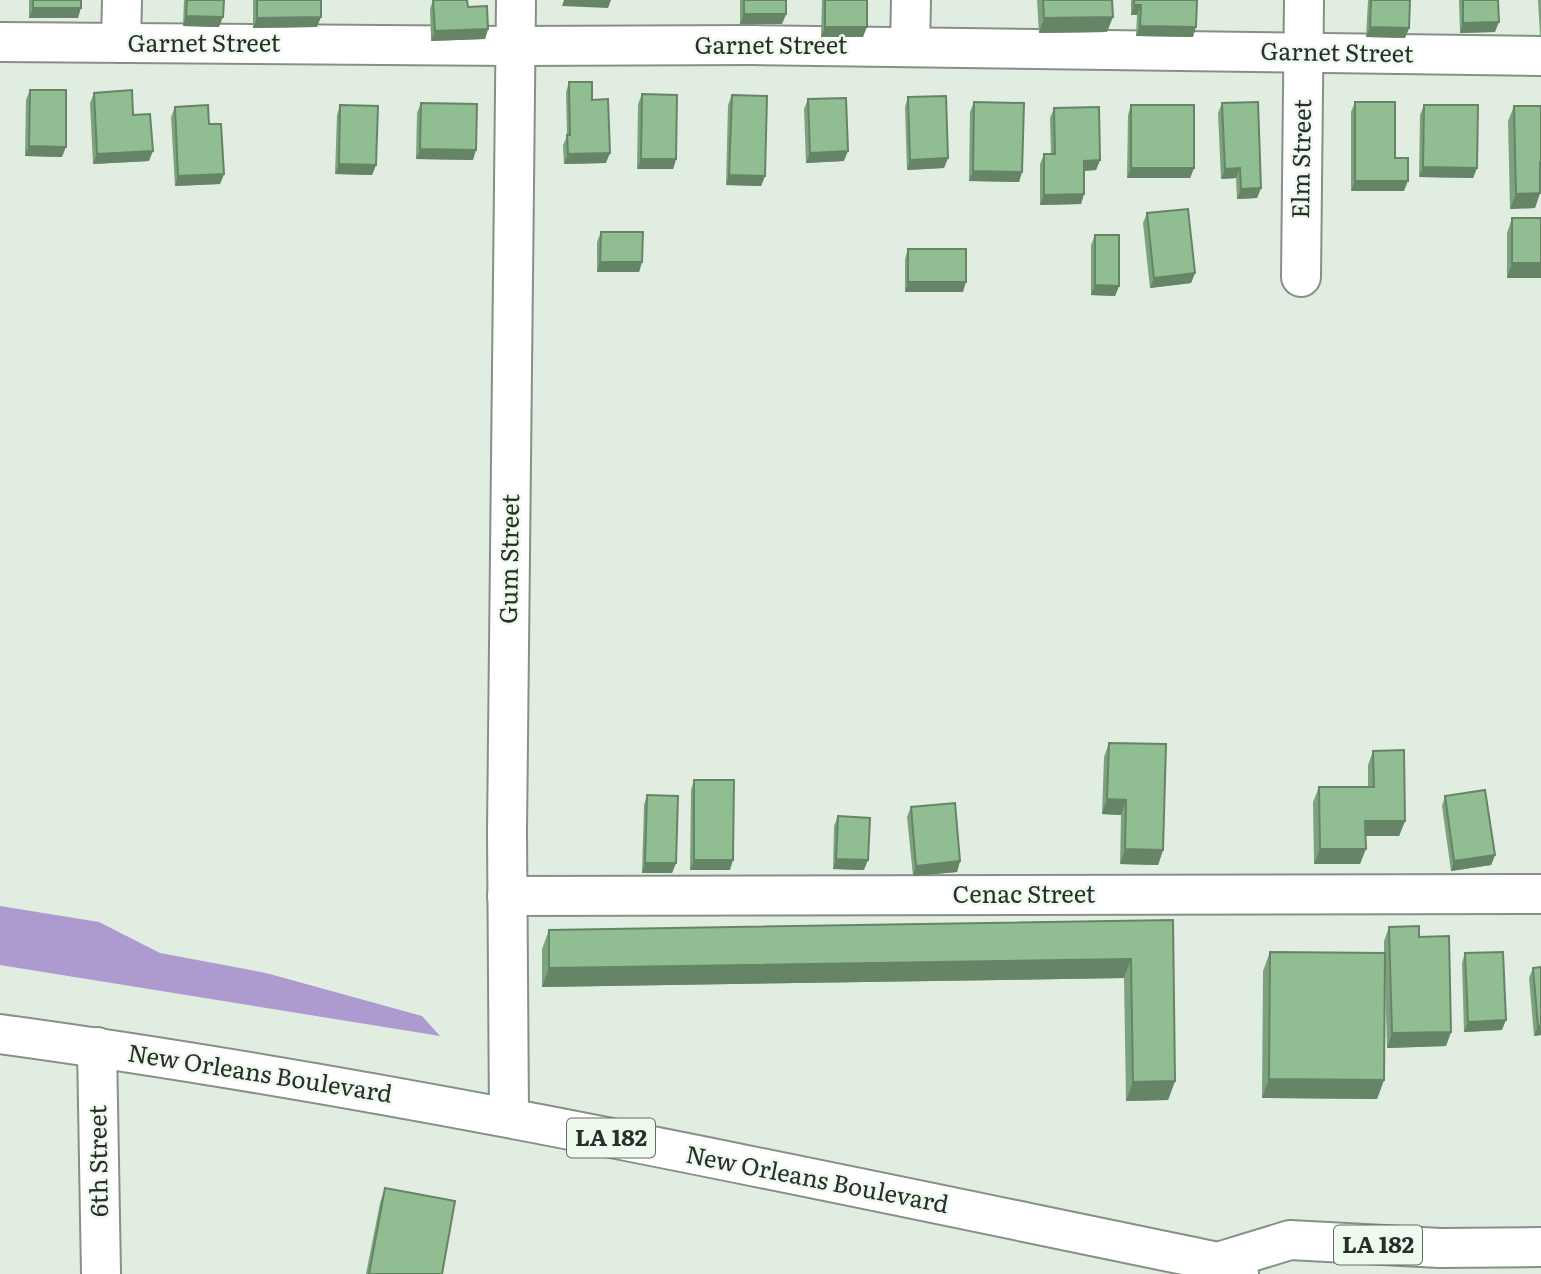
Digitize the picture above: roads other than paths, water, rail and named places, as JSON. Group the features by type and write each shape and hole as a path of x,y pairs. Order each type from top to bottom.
{"street":[{"path":"121,43 122,0"},
{"name":"Gum Street","path":"509,1118 507,896 516,0"},
{"path":"910,47 911,0"},
{"name":"Elm Street","path":"1301,277 1304,0"},
{"name":"Garnet Street","path":"0,42 752,45 1541,55"},
{"name":"Cenac Street","path":"507,896 1541,894"},
{"name":"New Orleans Boulevard","path":"0,1034 273,1074 509,1118 1229,1268 1290,1240 1440,1248 1541,1247"},
{"name":"6th Street","path":"96,1047 101,1274"}]}
